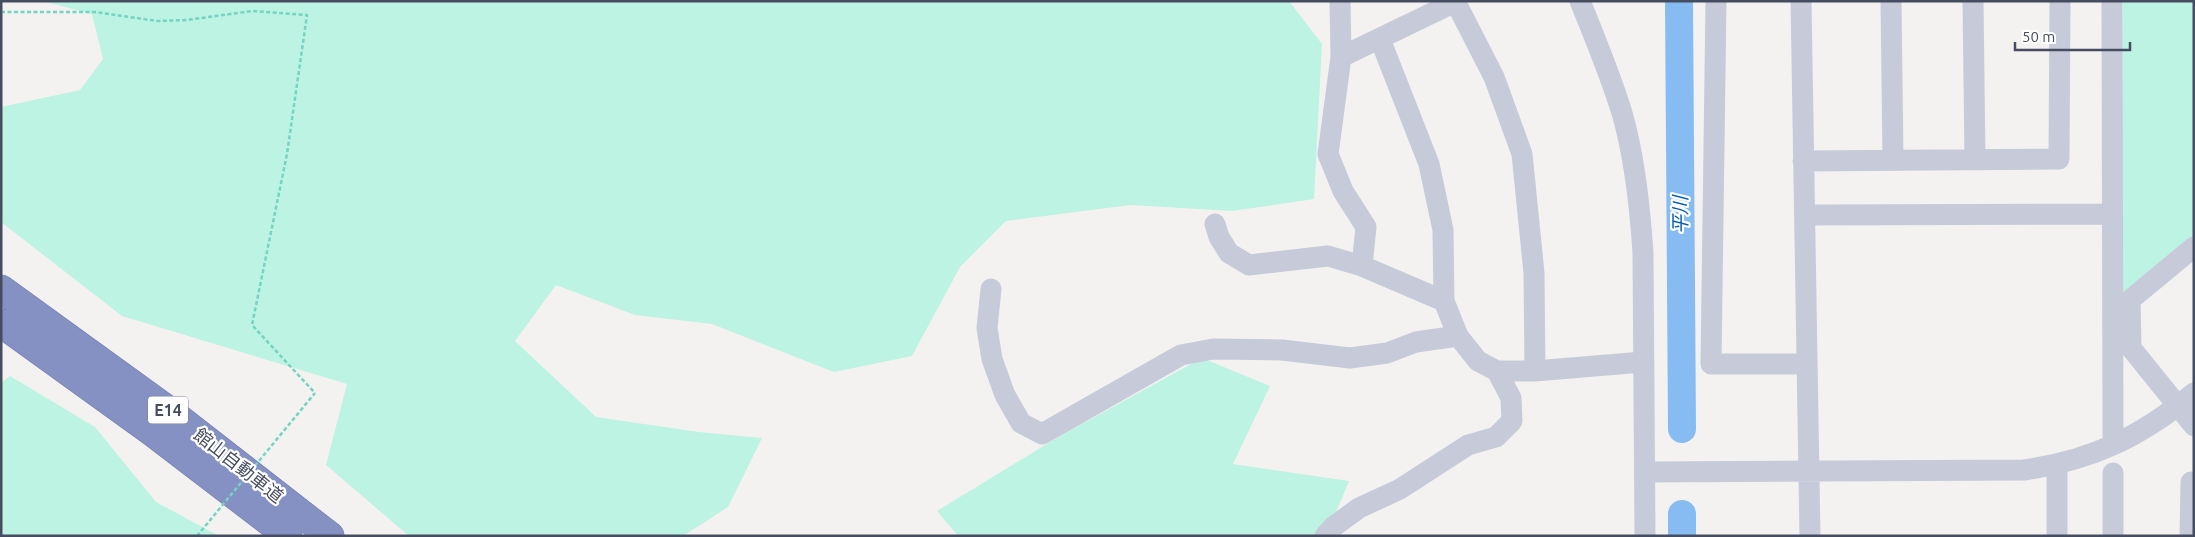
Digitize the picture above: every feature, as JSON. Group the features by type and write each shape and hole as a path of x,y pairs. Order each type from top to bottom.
{"highway":[{"name":"館山自動車道","path":"1,289 168,410 330,536"},
{"name":"館山自動車道","path":"1,323 152,432 288,536"}],"street":[{"path":"1340,1 1341,57 1328,154 1343,191 1366,227 1362,266"},
{"path":"1580,1 1606,64 1622,113 1632,158 1642,230 1645,536"},
{"path":"1716,1 1711,364 1807,364"},
{"path":"1801,1 1810,536"},
{"path":"1891,1 1894,160"},
{"path":"1973,1 1975,160"},
{"path":"1803,161 2059,159 2060,1"},
{"path":"2112,1 2113,435"},
{"path":"1341,57 1456,2 1494,77 1522,154 1532,232 1535,371"},
{"path":"1380,38 1429,164 1443,230 1444,301 1458,336 1478,361 1497,371 1535,371 1643,362"},
{"path":"1816,214 2112,214"},
{"path":"1215,224 1218,237 1229,253 1249,264 1328,256 1362,266 1444,301"},
{"path":"2194,247 2130,300 2131,348 2186,399 2194,426"},
{"path":"992,289 987,328 995,368 1005,395 1022,423 1042,434 1181,355 1213,349 1282,350 1350,358 1387,353 1416,342 1458,336"},
{"path":"1325,536 1333,527 1360,508 1400,489 1468,446 1496,437 1512,421 1511,398 1497,371"},
{"path":"1645,472 2024,470 2079,459 2110,447 2144,430 2186,399"},
{"path":"2057,464 2057,536"},
{"path":"2113,473 2113,536"},
{"path":"2190,536 2191,482 2194,482"}],"path":[{"path":"1,12 95,12 157,21 187,20 252,10 307,15 288,154 252,325 314,393 197,536"}],"green space":[{"path":"42,1 1289,1 1322,44 1314,199 1232,211 1130,205 1006,221 960,267 912,356 834,372 712,324 635,315 556,285 515,341 596,417 699,432 762,438 728,507 683,536 409,536 326,465 347,384 122,316 1,222 1,107 80,90 103,59 92,14"},
{"path":"2123,1 2194,1 2194,238 2121,297"},
{"path":"1202,358 1270,386 1233,464 1349,481 1326,536 958,536 937,511 1060,436"},
{"path":"10,376 95,427 156,502 219,536 1,536 1,383"}],"waterway":[{"name":"平川","path":"1679,1 1682,429"},
{"name":"平川","path":"1682,514 1682,536"}]}
